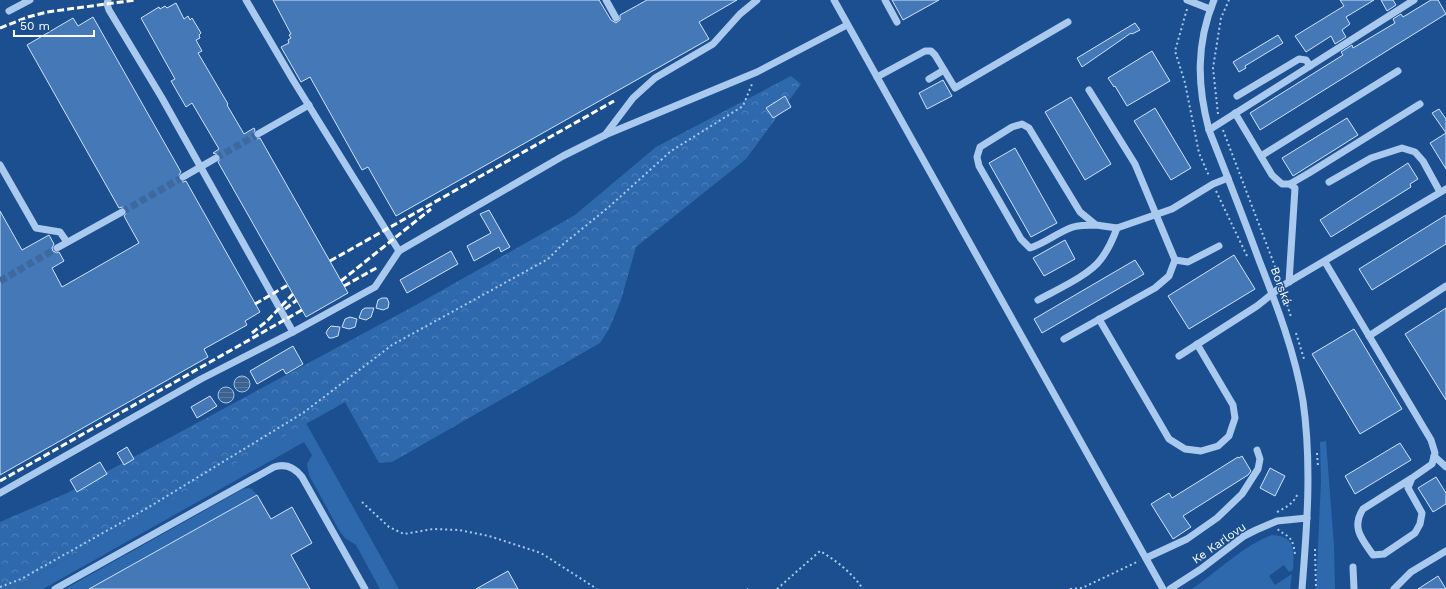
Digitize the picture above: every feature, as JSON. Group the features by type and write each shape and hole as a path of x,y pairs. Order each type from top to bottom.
{"street":[{"path":"10,11 30,0"},
{"path":"108,0 107,4 109,10 162,98 293,332"},
{"path":"246,0 399,251"},
{"path":"606,0 616,18"},
{"path":"605,135 633,98 655,78 713,44 740,14 757,0"},
{"path":"834,0 1163,589"},
{"path":"885,0 897,22"},
{"name":"Borská","path":"1214,0 1203,34 1200,60 1204,109 1209,130 1272,294 1295,362 1303,401 1307,438 1308,478 1302,589"},
{"path":"1209,130 1414,0"},
{"path":"1188,1 1210,9"},
{"path":"877,77 925,51 931,52 935,55 955,88 1068,22"},
{"path":"0,493 201,378 293,332 375,287 399,251 563,156 605,135 757,72 848,25"},
{"path":"1237,96 1299,58 1306,60 1310,66"},
{"path":"929,79 944,70"},
{"path":"1261,156 1398,71"},
{"path":"1064,339 1155,288 1169,276 1175,260 1135,164 1089,90"},
{"path":"1235,113 1272,175 1282,184 1290,184 1420,104"},
{"path":"258,134 309,105"},
{"path":"1096,225 1080,212 1029,128 1022,124 1012,127 980,147 977,157 978,166 1024,244 1030,248 1041,245 1073,227 1096,225 1117,228 1172,209 1213,184 1228,178"},
{"path":"1179,356 1257,306 1282,286 1325,262 1443,190 1415,152 1402,148 1371,158 1330,182"},
{"path":"183,177 216,158"},
{"path":"0,166 36,228 60,232 68,242"},
{"path":"1289,282 1295,188 1290,184"},
{"path":"57,248 122,212"},
{"path":"1038,300 1086,273 1101,260 1117,228"},
{"path":"1175,260 1188,262 1219,246"},
{"path":"1325,262 1431,440 1435,453 1432,464 1363,509 1359,516 1358,534 1372,554 1384,554 1415,533 1420,524 1422,513 1408,488 1412,478"},
{"path":"1369,336 1446,286"},
{"path":"1099,319 1169,439 1185,449 1202,451 1218,446 1229,436 1235,418 1233,405 1197,344"},
{"path":"1146,558 1187,539 1217,518 1242,494 1258,469 1260,459 1257,450"},
{"path":"1434,456 1446,467"},
{"path":"55,589 274,467 282,465 292,468 302,477 365,589"},
{"name":"Ke Karlovu","path":"1170,589 1201,569 1244,536 1277,522 1307,518"},
{"path":"1394,589 1411,572 1446,551"},
{"path":"1353,567 1354,589"}],"path":[{"path":"1229,0 1221,18 1213,68 1218,116 1282,286 1285,299"},
{"path":"1188,1 1175,51 1185,83 1199,153 1249,260"},
{"path":"0,587 20,579 149,507 303,413 392,344 548,259 671,151 743,106 757,72"},
{"path":"1296,558 1294,544 1288,536 1278,531 1275,512 1288,507 1295,500 1300,491"},
{"path":"362,502 389,528 404,534 434,529 459,530 489,536 541,553 596,589"},
{"path":"777,589 820,551 835,560 856,578 863,589"},
{"path":"1070,589 1082,588 1146,558"}],"green space":[{"path":"791,76 801,84 746,159 636,247 621,300 609,329 600,343 392,462 379,463 345,402 13,589 0,589 0,522 67,493 416,305 575,215 656,147"},
{"path":"306,423 399,589 380,589 356,545 345,538 339,530 309,475 307,464 312,455 304,442 43,589 13,589"},
{"path":"1326,441 1334,546 1335,589 1316,589 1321,481 1320,442"},
{"path":"243,489 252,489 257,495 89,589 65,589"},
{"path":"1272,535 1286,538 1292,546 1294,557 1293,570 1289,572 1284,565 1269,576 1275,585 1292,574 1290,589 1192,589 1251,545"}],"shaded area":[{"path":"239,376 245,376 250,381 248,390 245,392 239,392 234,387 234,381"},
{"path":"223,387 229,387 234,392 232,401 229,403 223,403 218,398 218,392"}],"building":[{"path":"273,0 599,0 611,20 616,23 620,20 620,15 647,0 737,0 699,22 709,39 396,216 368,167 362,170 310,77 301,82 281,47 289,43 288,40 291,38 289,35 291,34"},
{"path":"892,0 939,0 903,20"},
{"path":"1340,0 1374,0 1346,17 1350,24 1342,30 1346,37 1335,44 1331,36 1306,52 1295,36 1344,6"},
{"path":"1381,0 1393,0 1396,5 1387,11"},
{"path":"1431,0 1438,0 1446,14 1260,130 1250,113 1343,55 1341,52 1352,45 1353,48 1395,23 1393,19 1401,14 1403,17"},
{"path":"176,3 184,19 188,16 190,20 192,18 201,33 199,35 200,38 196,40 202,51 198,53 244,134 254,128 254,137 258,139 260,138 348,293 306,317 218,162 221,158 220,155 213,153 219,149 192,103 186,107 171,81 175,79 141,18 159,7 160,9 165,6 167,8"},
{"path":"93,17 181,172 179,175 179,180 183,182 186,181 260,312 245,321 247,325 204,349 208,357 0,475 0,211 22,250 49,235 54,244 52,248 53,251 57,253 59,252 64,261 52,268 62,287 139,243 124,216 127,212 126,209 122,207 119,208 27,45 73,18 78,26"},
{"path":"1135,23 1140,30 1132,34 1131,33 1082,67 1077,58"},
{"path":"1278,35 1283,43 1245,66 1246,68 1239,72 1233,62"},
{"path":"1152,51 1170,81 1127,106 1115,86 1114,87 1108,78"},
{"path":"943,80 952,96 927,109 919,93"},
{"path":"785,96 791,107 773,118 766,108"},
{"path":"1071,97 1111,164 1085,180 1045,112"},
{"path":"1155,108 1191,168 1171,180 1134,121"},
{"path":"1439,109 1446,119 1446,133 1432,113"},
{"path":"1347,118 1358,135 1293,176 1282,158"},
{"path":"1446,133 1446,169 1430,143"},
{"path":"1015,148 1057,223 1031,237 989,163"},
{"path":"1408,163 1418,179 1410,184 1411,187 1331,237 1320,220"},
{"path":"489,210 510,247 501,252 499,247 474,261 467,246 491,233 480,214"},
{"path":"1446,215 1446,244 1372,290 1359,269"},
{"path":"1065,240 1075,259 1044,276 1033,258"},
{"path":"451,251 458,264 407,293 400,280"},
{"path":"1234,255 1255,289 1189,329 1168,296"},
{"path":"1135,260 1144,274 1042,333 1034,319"},
{"path":"387,298 389,303 388,308 383,310 376,308 378,300"},
{"path":"365,308 374,308 371,317 366,320 359,318 362,310"},
{"path":"1446,308 1446,400 1405,334"},
{"path":"350,317 357,319 355,327 349,329 342,327 345,319"},
{"path":"331,326 340,327 338,336 329,338 326,333"},
{"path":"1354,329 1402,409 1360,434 1312,354"},
{"path":"293,346 303,364 286,374 283,369 257,384 250,371"},
{"path":"210,396 217,406 197,418 191,407"},
{"path":"1400,443 1411,460 1355,494 1345,476"},
{"path":"127,447 134,459 124,465 117,453"},
{"path":"1242,456 1251,471 1248,475 1183,516 1191,527 1173,539 1151,504 1169,493 1172,498 1238,457 1239,458"},
{"path":"100,462 107,474 77,492 70,480"},
{"path":"1270,468 1285,476 1275,496 1260,488"},
{"path":"1436,477 1446,493 1446,504 1433,512 1418,488"},
{"path":"257,495 271,519 292,507 312,543 291,555 310,589 89,589"},
{"path":"508,571 518,589 476,589"},
{"path":"1438,576 1446,589 1418,589"}],"tunnel":[{"path":"216,158 258,134"},
{"path":"122,212 183,177"},
{"path":"0,281 57,248"}],"railway":[{"path":"0,28 28,17 47,12 136,0"},
{"path":"330,261 614,101"},
{"path":"341,281 431,209"},
{"path":"344,286 378,267"},
{"path":"255,304 288,285"},
{"path":"252,333 267,321 293,294"},
{"path":"285,309 297,300"},
{"path":"0,481 302,310"}]}
